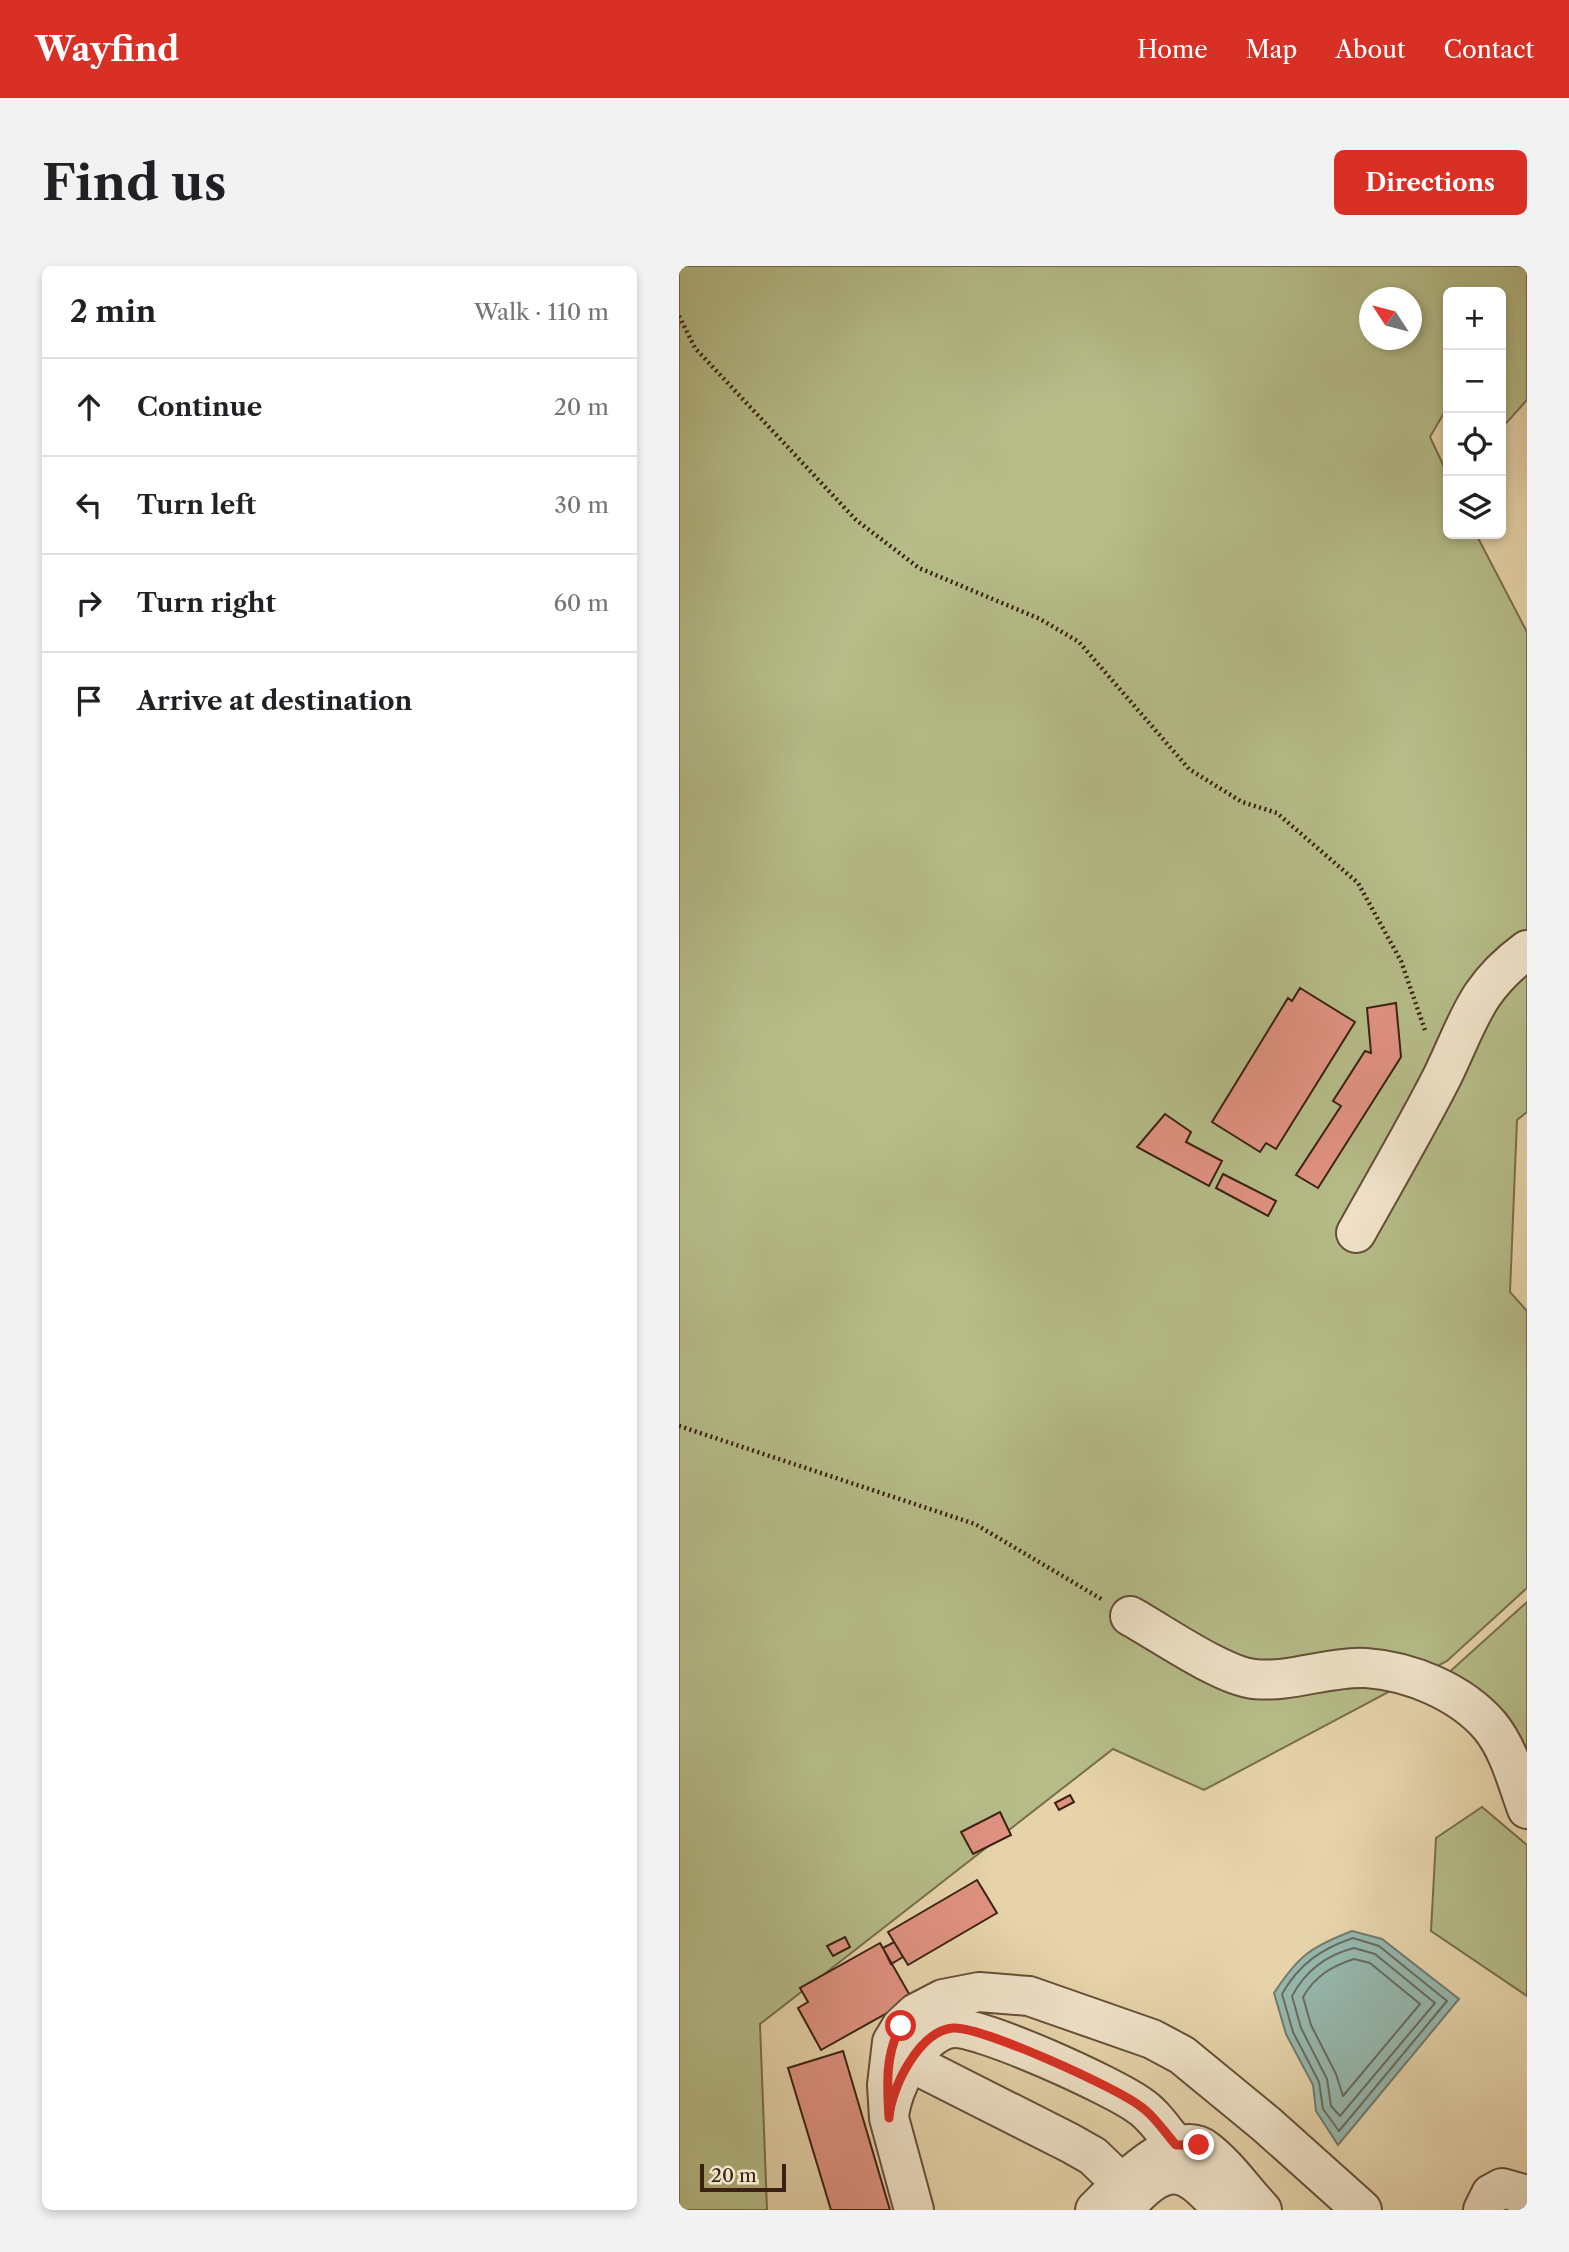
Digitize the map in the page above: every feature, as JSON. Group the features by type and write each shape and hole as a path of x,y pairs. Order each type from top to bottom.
{"street":[{"path":"1356,1233 1442,1077 1478,997 1502,969 1527,950"},
{"path":"1131,1616 1235,1675 1255,1679 1366,1668 1432,1685 1463,1703 1490,1727 1507,1756 1527,1809"},
{"path":"914,2210 889,2118 887,2085 892,2042 901,2026 916,2013 943,1999 979,1992 1029,1996 1152,2039 1182,2055 1266,2124 1362,2210"},
{"path":"889,2118 890,2102 897,2081 910,2062 934,2036 953,2028 976,2032 1083,2076 1141,2106 1176,2145"},
{"path":"910,2062 1093,2156 1109,2204"},
{"path":"1109,2204 1158,2154 1176,2145 1199,2145 1207,2150 1232,2204"},
{"path":"1109,2204 1156,2178 1171,2173 1186,2175 1232,2204"},
{"path":"1483,2210 1491,2194 1502,2188 1527,2195"}],"path":[{"path":"679,316 695,348 856,520 919,568 1039,619 1079,642 1189,769 1242,802 1277,813 1358,883 1401,961 1442,1077"},
{"path":"679,1426 975,1524 1131,1616"}],"green space":[{"path":"679,266 1527,266 1527,400 1506,423 1506,287 1443,287 1443,415 1430,437 1443,464 1443,539 1479,539 1527,632 1527,1112 1517,1120 1510,1292 1527,1311 1527,1588 1447,1661 1204,1790 1113,1749 760,2024 767,2210 679,2210"},
{"path":"1527,1602 1527,1780 1446,1675"},
{"path":"1482,1807 1527,1845 1527,1996 1431,1931 1436,1838"}],"water":[{"path":"1352,1931 1382,1939 1459,1999 1338,2145 1316,2111 1313,2085 1286,2034 1274,1993 1307,1954"}],"building":[{"path":"1300,988 1355,1022 1276,1149 1266,1143 1260,1152 1212,1122 1288,998 1292,1001"},
{"path":"1396,1003 1401,1057 1318,1188 1296,1175 1341,1106 1333,1101 1365,1051 1371,1053 1367,1008"},
{"path":"1165,1114 1191,1132 1186,1142 1222,1161 1209,1186 1137,1147"},
{"path":"1223,1174 1276,1201 1268,1216 1216,1188"},
{"path":"1070,1795 1074,1802 1059,1810 1055,1803"},
{"path":"1000,1812 1011,1835 973,1854 961,1832"},
{"path":"977,1880 997,1913 908,1965 888,1932"},
{"path":"845,1937 850,1947 833,1956 827,1946"},
{"path":"894,1942 903,1957 891,1964 883,1948"},
{"path":"880,1943 912,1999 821,2050 798,2008 808,2002 800,1988"},
{"path":"843,2051 890,2210 831,2210 788,2068"}],"route":[{"path":"901,2026 892,2042 889,2064 889,2118 890,2102 897,2081 910,2062 934,2036 953,2028 976,2032 1083,2076 1141,2106 1176,2145 1199,2145"}]}
